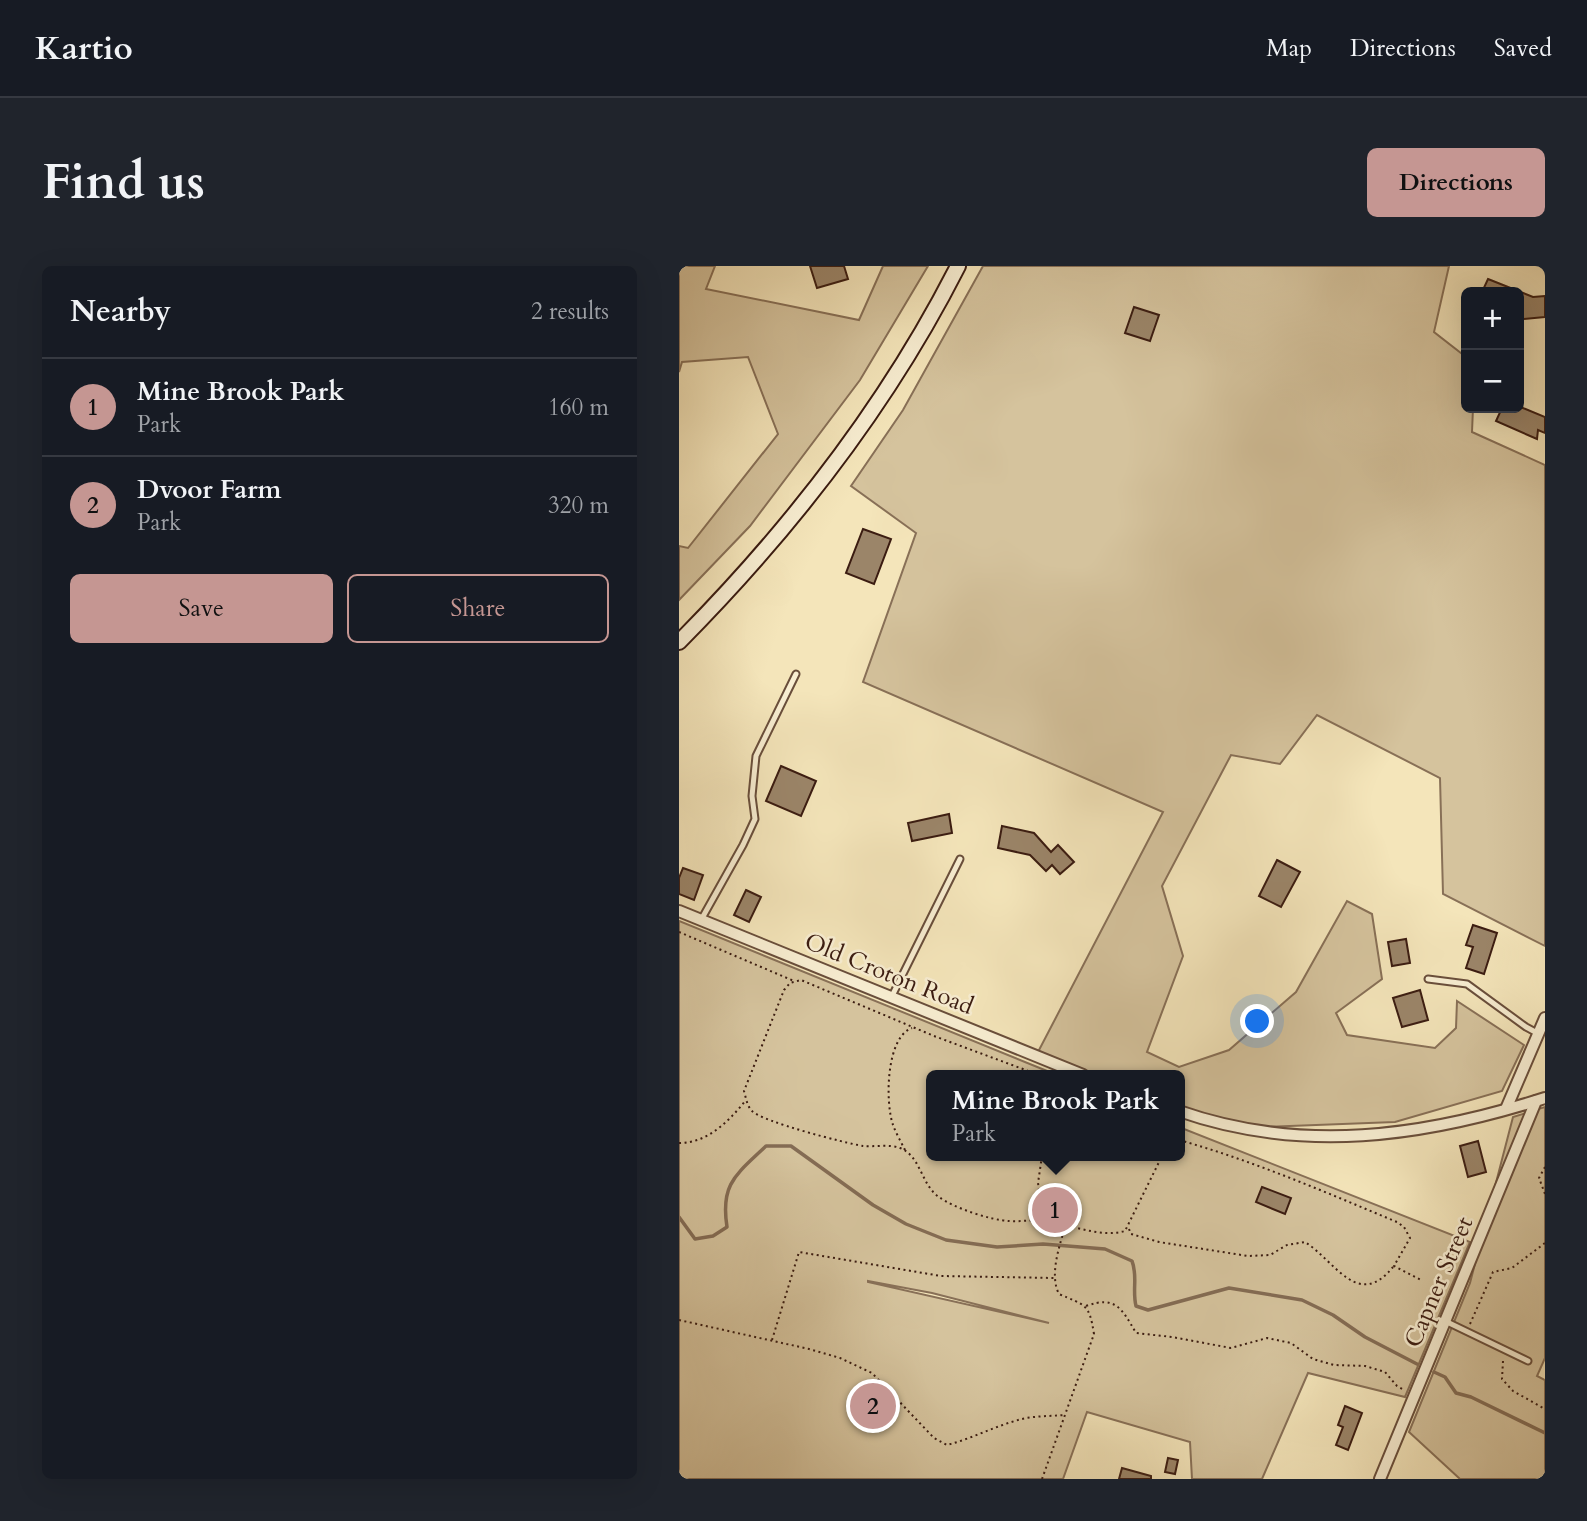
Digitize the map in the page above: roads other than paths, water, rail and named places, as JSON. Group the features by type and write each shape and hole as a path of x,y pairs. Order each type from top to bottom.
{"main road":[{"path":"679,642 777,536 843,452 893,376 958,266"}],"street":[{"name":"Old Croton Road","path":"679,911 1071,1070"},
{"path":"1506,1109 1545,1018"},
{"path":"1185,1113 1261,1132 1332,1137 1402,1133 1471,1119 1540,1100"},
{"name":"Capner Street","path":"1380,1479 1540,1100"}],"lane":[{"path":"701,920 755,819 752,796 756,756 796,674"},
{"path":"891,998 960,859"},
{"path":"1428,979 1467,984 1538,1034"},
{"path":"1445,1321 1528,1360"}],"waterway":[{"path":"679,1217 695,1239 713,1236 727,1227 726,1200 739,1172 766,1146 791,1146 873,1205 906,1224 946,1240 997,1247 1043,1244 1105,1249 1132,1261 1136,1306 1148,1310 1229,1288 1302,1300 1417,1364"},
{"path":"1434,1372 1445,1377 1456,1393 1471,1397 1545,1433"}],"place":[{"name":"Mine Brook Park","path":"1055,1210"},
{"name":"Dvoor Farm","path":"873,1406"}]}
